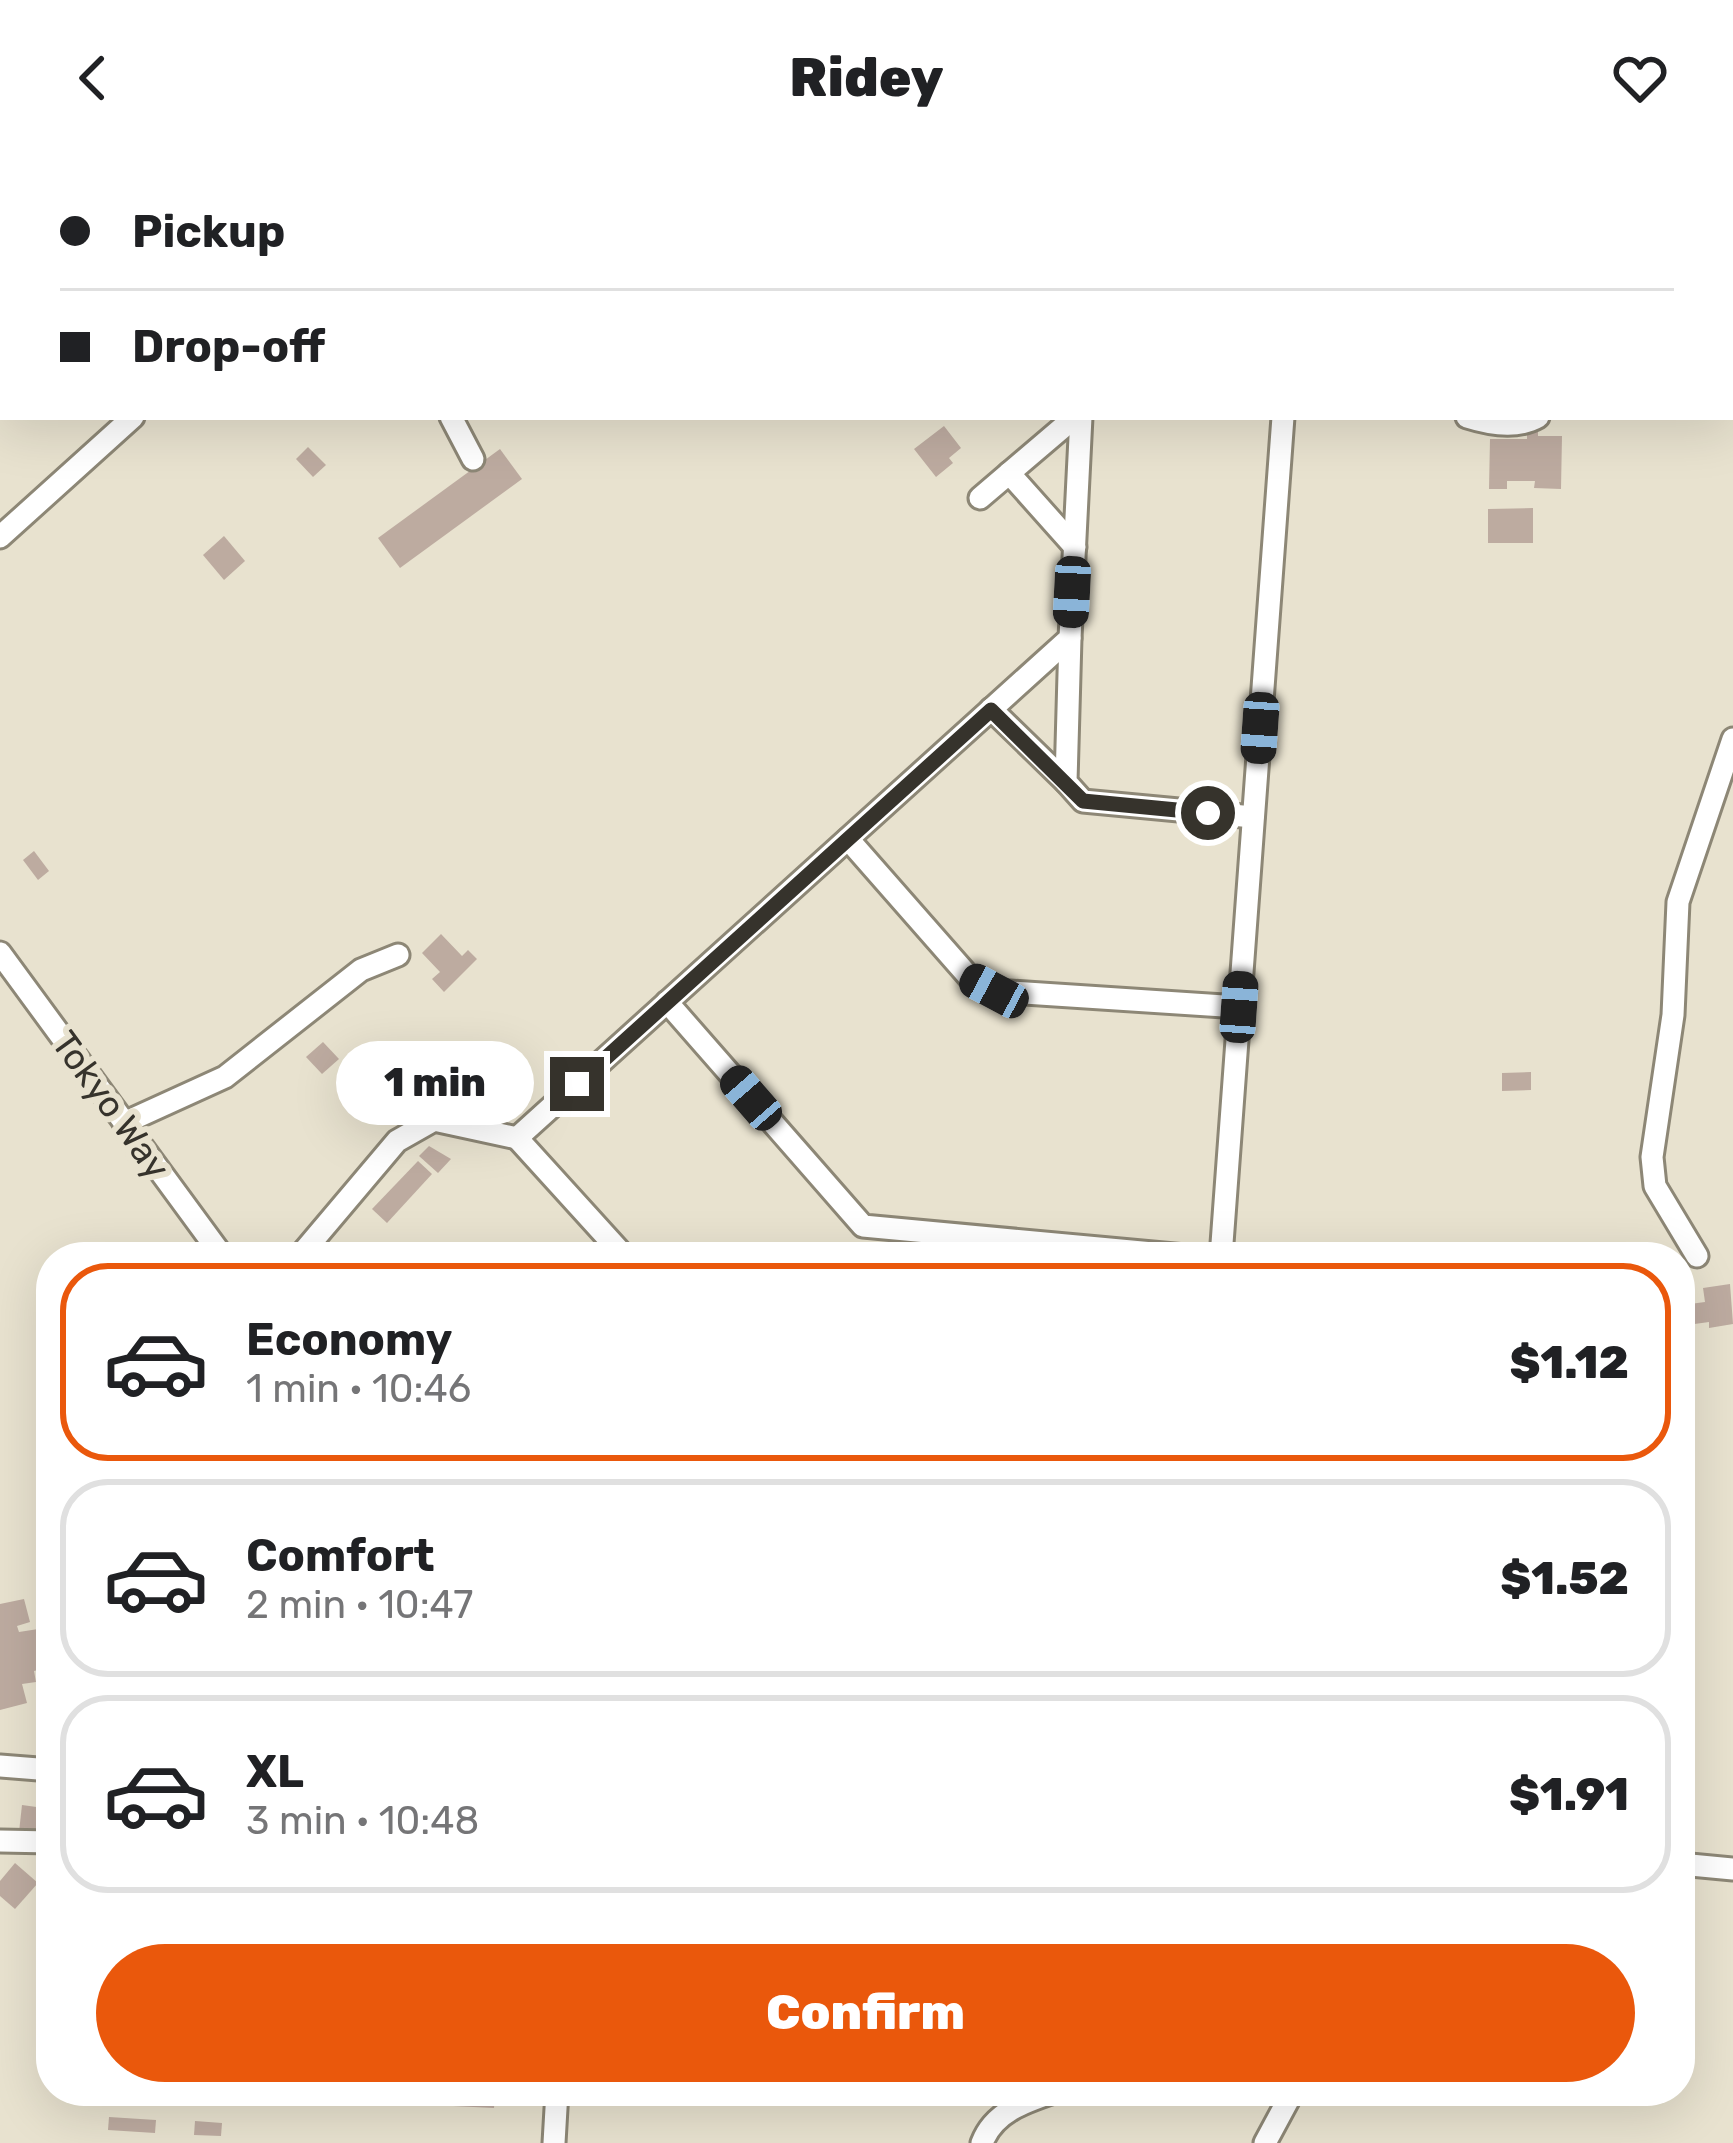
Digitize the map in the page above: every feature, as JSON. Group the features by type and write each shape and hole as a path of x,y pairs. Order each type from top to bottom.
{"street":[{"path":"0,537 130,420"},
{"path":"453,420 473,459"},
{"path":"980,498 1074,420"},
{"path":"1066,782 1078,420"},
{"path":"1221,1242 1282,420"},
{"path":"1476,420 1489,424 1532,420"},
{"path":"1009,473 1075,547"},
{"path":"517,1138 1070,638"},
{"path":"991,710 1083,801 1253,817"},
{"path":"1689,1242 1655,1186 1652,1157 1673,1015 1678,902 1733,740"},
{"path":"848,838 970,978 994,991 1239,1007"},
{"name":"Tokyo Way","path":"0,953 212,1242"},
{"path":"124,1123 225,1078 361,970 398,955"},
{"path":"667,1002 863,1226 1035,1242"},
{"path":"312,1242 397,1141 434,1120 517,1138 611,1242"},
{"path":"0,1766 36,1769"},
{"path":"0,1841 36,1842"},
{"path":"1695,1865 1733,1869"},
{"path":"554,2143 556,2106"},
{"path":"982,2143 1007,2110 1018,2106"},
{"path":"1265,2143 1285,2106"}],"building":[{"path":"944,426 961,448 949,458 953,463 936,477 914,449"},
{"path":"1527,426 1538,426 1538,436 1562,436 1561,489 1534,488 1535,481 1507,481 1507,489 1489,489 1490,439 1527,439"},
{"path":"308,447 326,465 313,477 296,459"},
{"path":"500,449 522,479 400,568 378,538"},
{"path":"1533,508 1533,543 1488,543 1488,509"},
{"path":"224,536 245,561 224,580 203,555"},
{"path":"34,851 49,871 38,880 23,860"},
{"path":"441,934 462,956 468,950 477,959 444,992 432,979 440,972 422,953"},
{"path":"323,1042 339,1059 322,1074 306,1057"},
{"path":"1531,1072 1531,1090 1502,1091 1502,1073"},
{"path":"429,1146 451,1159 438,1173 419,1156"},
{"path":"418,1161 432,1174 387,1223 372,1209"},
{"path":"1730,1284 1733,1324 1709,1328 1709,1322 1695,1324 1695,1303 1705,1302 1703,1288"},
{"path":"24,1599 30,1622 17,1626 19,1632 36,1629 36,1682 22,1684 27,1703 0,1710 0,1604"},
{"path":"22,1805 36,1807 36,1834 19,1832"},
{"path":"15,1863 36,1885 15,1909 0,1896 0,1881"},
{"path":"109,2117 156,2120 155,2133 108,2130"},
{"path":"195,2121 222,2123 221,2136 194,2135"}],"route":[{"path":"577,1084 991,710 1083,801 1208,813"}]}
